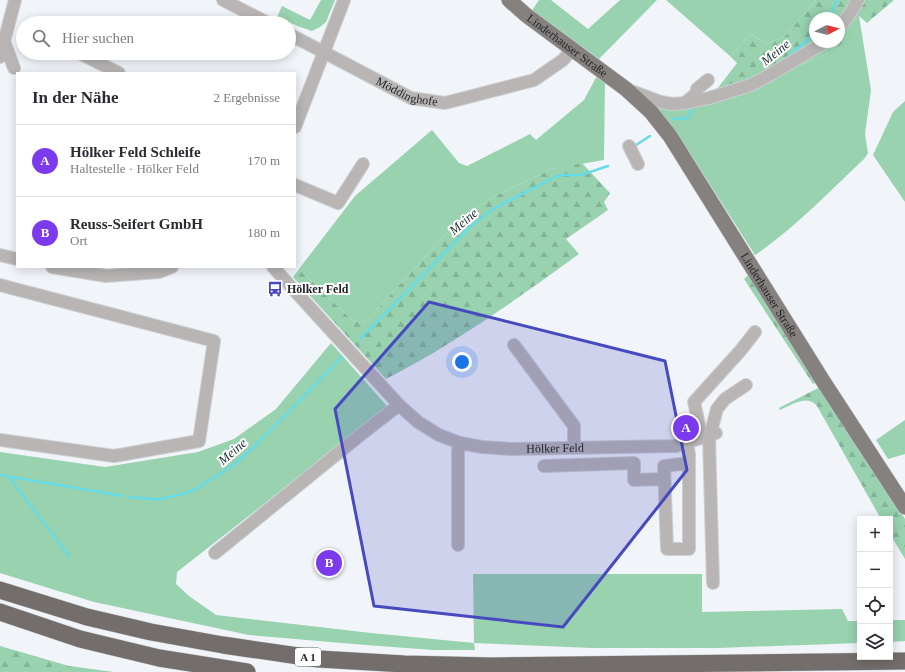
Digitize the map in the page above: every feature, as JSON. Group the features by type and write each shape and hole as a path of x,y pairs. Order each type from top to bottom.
{"highway":[{"name":"A 1","path":"0,590 87,617 151,632 223,645 319,659 497,666 905,661"},
{"path":"0,612 80,639 159,658 247,672"}],"main road":[{"name":"Linderhauser Straße","path":"509,0 526,15 626,89 651,112 670,136 823,381 905,507"}],"street":[{"path":"0,57 15,0"},
{"path":"223,0 254,16"},
{"path":"296,124 344,0"},
{"path":"845,20 858,0"},
{"name":"Möddinghofe","path":"296,37 411,98 445,103 534,80 563,60 572,49"},
{"path":"4,41 14,68"},
{"name":"Linderhauser Straße","path":"626,89 672,104 709,98 751,85 815,48"},
{"path":"93,60 116,72"},
{"path":"685,103 699,93 697,89 708,80"},
{"path":"629,146 638,164"},
{"path":"296,185 338,203 363,164"},
{"path":"0,255 16,259"},
{"path":"58,268 106,276 159,272 169,268"},
{"name":"Hölker Feld","path":"274,268 399,405 418,422 439,435 460,443 482,447 512,449 676,446 709,435"},
{"path":"0,284 214,341 199,441 114,456 0,440"},
{"path":"709,435 694,402 741,350 755,332"},
{"path":"514,345 574,426 574,448"},
{"path":"713,583 709,435 717,410 725,399 746,385"},
{"path":"215,553 399,405"},
{"path":"687,442 689,463 690,549 667,549 664,466 689,463"},
{"path":"458,545 458,451 460,443"},
{"path":"544,466 634,463 634,480 664,479"}],"highlighted area":[{"path":"429,302 665,361 687,470 563,627 374,606 335,409"}],"green space":[{"path":"321,0 335,0 326,22 312,31 296,25 296,16 277,16 282,6 310,20"},
{"path":"539,0 551,0 588,29 620,0 657,0 599,59 533,11"},
{"path":"666,0 816,0 785,36 767,44 751,34 730,56"},
{"path":"816,0 894,0 867,23 859,16 854,29 845,40 845,12 809,12 809,48 838,48 837,49 766,81 714,93 737,63 730,56 751,34 767,44 785,36"},
{"path":"859,16 871,90 865,134 868,153 865,158 798,221 755,255 693,158 640,96 658,105 766,81 838,48 845,48 845,39 853,29"},
{"path":"599,72 605,78 604,160 551,169 495,196 462,217 366,320 360,322 352,320 299,269 355,196 432,130 459,163 467,166 530,134 536,140 584,100"},
{"path":"905,101 905,202 873,155 893,112"},
{"path":"582,163 610,193 604,202 608,210 566,239 579,254 461,336 386,379 293,277 299,269 352,320 357,322 364,321 370,317 462,217 495,196 551,169"},
{"path":"751,272 818,381 813,384 744,279"},
{"path":"331,343 388,407 177,572 176,584 189,596 216,615 474,643 475,650 433,650 249,635 94,602 0,573 0,452 105,467 198,452 234,439 276,409"},
{"path":"822,386 905,519 905,559 893,539 893,516 879,516 817,406 809,401 804,401 794,403 780,410 779,408"},
{"path":"905,420 905,454 888,459 876,440"},
{"path":"473,574 702,574 702,612 842,609 848,621 857,621 857,643 717,648 592,648 474,643"},
{"path":"893,620 905,620 905,641 893,642"},
{"path":"0,646 69,666 114,672 0,672"}],"waterway":[{"name":"Meine","path":"831,12 837,0"},
{"name":"Meine","path":"784,60 809,39"},
{"name":"Meine","path":"673,119 687,118 693,108"},
{"name":"Meine","path":"636,145 650,136"},
{"name":"Meine","path":"361,338 470,227 493,209 555,177 563,175 581,175 608,166"},
{"name":"Meine","path":"129,497 161,499 186,493 196,489 235,464 260,441 342,357"},
{"name":"Meine","path":"0,475 123,496"},
{"path":"9,477 69,556"}],"place":[{"name":"Hölker Feld","path":"275,289"},
{"name":"Hölker Feld Schleife","path":"686,428"},
{"name":"Reuss-Seifert GmbH","path":"329,563"}]}
